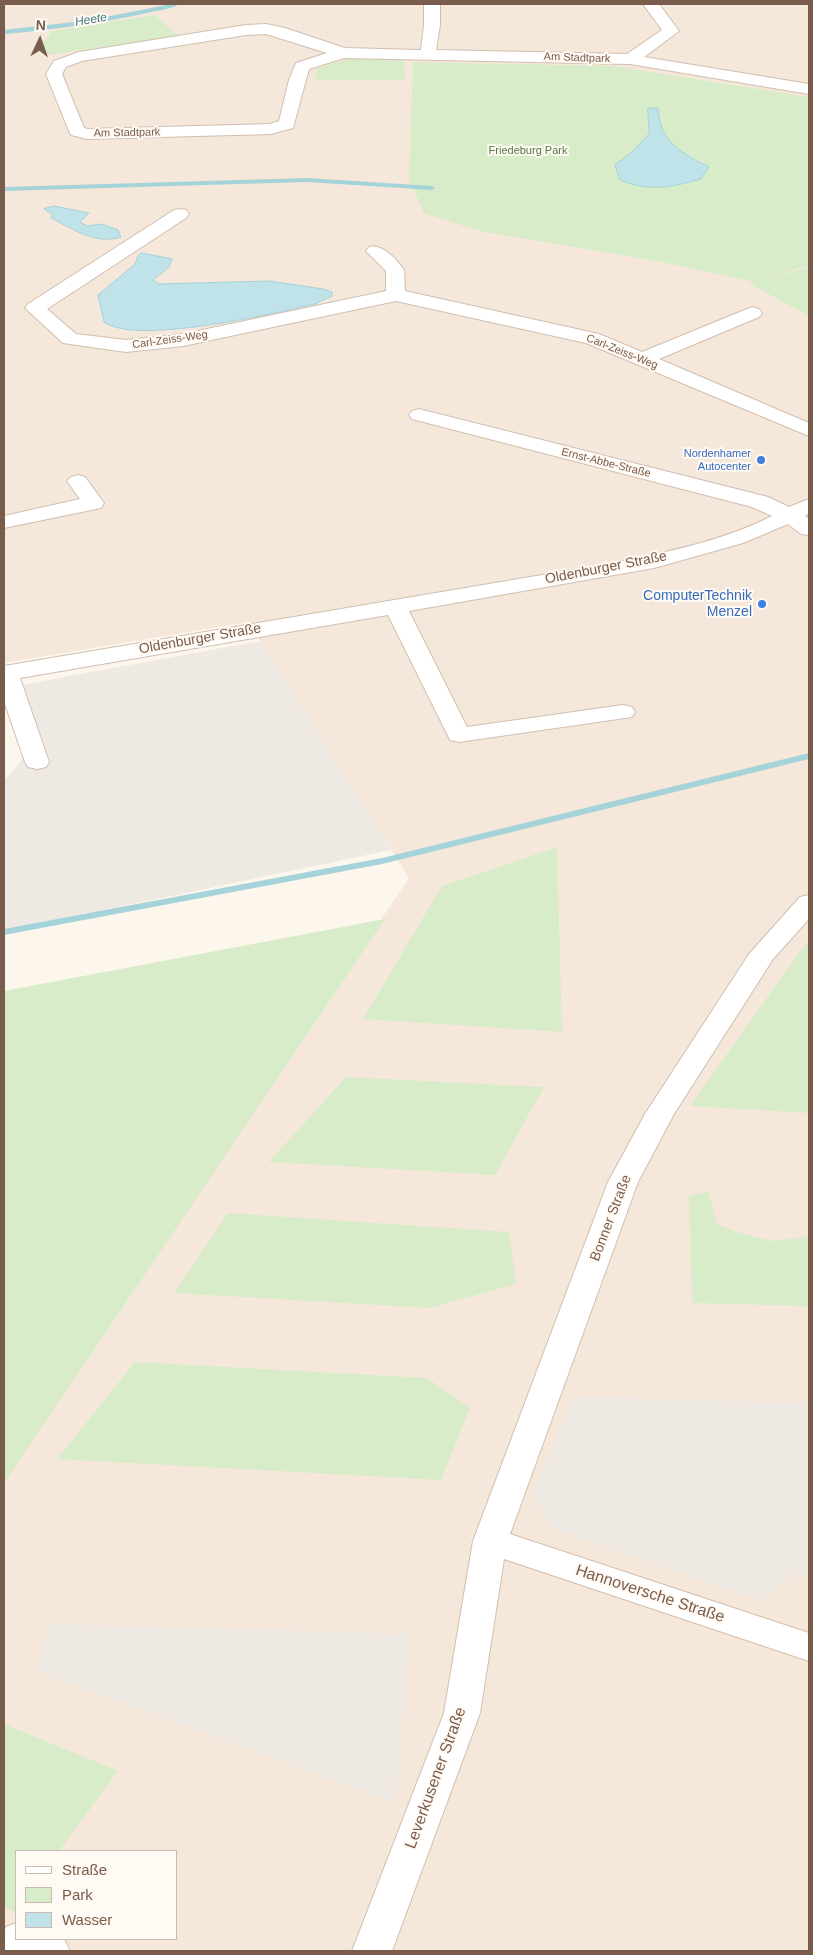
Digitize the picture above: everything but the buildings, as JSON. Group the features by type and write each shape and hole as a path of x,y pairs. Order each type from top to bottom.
{"street":[{"path":"428,54 432,4"},
{"path":"630,59 672,31 651,4"},
{"name":"Am Stadtpark","path":"343,53 285,33 266,29 246,30 79,57 60,64 54,74 77,130 87,134 271,129 287,124 302,66 343,53 630,59 809,90"},
{"name":"Carl-Zeiss-Weg","path":"180,214 35,308 70,339 126,346 183,340 396,295 592,338 809,430"},
{"path":"375,251 395,270 396,295"},
{"path":"642,359 752,312"},
{"name":"Ernst-Abbe-Straße","path":"420,415 760,502 803,517"},
{"path":"4,522 93,503 78,481"},
{"name":"Oldenburger Straße","path":"5,674 616,568 694,552 803,517"},
{"path":"396,607 459,736 623,712"},
{"path":"5,674 37,762"},
{"name":"Bonner Straße","path":"490,1541 623,1182 660,1114 763,954 809,903"},
{"name":"Hannoversche Straße","path":"490,1541 809,1647"},
{"name":"Leverkusener Straße","path":"372,1951 462,1713 490,1541"},
{"path":"22,1940 50,1951"}],"shaded area":[{"path":"4,4 809,4 809,1951 4,1951 4,1478 409,878 248,622 4,663"},
{"path":"260,641 391,850 4,931 4,781 25,756 4,705 4,688"},
{"path":"573,1397 809,1403 809,1574 795,1573 762,1601 553,1529 533,1494"},
{"path":"50,1624 409,1634 396,1803 36,1671"}],"green space":[{"path":"155,15 178,36 48,55 37,51 52,31"},
{"path":"348,59 404,60 405,80 315,80 318,68"},
{"name":"Friedeburg Park","path":"413,62 613,66 809,97 809,265 758,281 809,267 809,316 750,284 754,282 667,263 479,231 424,213 409,180","holes":["649,108 657,108 663,129 674,145 690,157 709,167 634,150 649,134"]},
{"path":"557,847 562,1032 363,1019 442,886"},
{"path":"385,919 4,1483 4,991"},
{"path":"809,941 809,1113 690,1106 801,950"},
{"path":"346,1077 544,1087 495,1175 269,1162"},
{"path":"708,1191 717,1224 737,1232 772,1241 805,1237 809,1234 809,1306 692,1303 689,1196"},
{"path":"228,1213 509,1232 516,1284 429,1308 174,1293"},
{"path":"135,1362 427,1378 470,1408 441,1480 57,1459"},
{"path":"4,1724 118,1771 60,1850 15,1850 15,1912 4,1907"}],"water":[{"path":"648,108 658,108 659,119 663,129 667,138 674,145 690,157 709,167 701,179 661,187 641,186 620,180 615,165 634,150 649,134"},
{"path":"54,206 89,213 80,222 87,226 102,224 118,230 121,237 102,239 85,235 51,218 53,215 44,209"},
{"path":"142,253 172,259 169,267 153,280 159,284 269,281 323,289 332,292 332,296 315,304 269,314 174,329 145,331 121,328 104,322 98,295 135,264 138,256"}],"waterway":[{"name":"Heete","path":"4,32 91,22 177,4"},
{"path":"4,189 307,180 432,188"},
{"path":"4,932 382,861 809,756"}],"place":[{"name":"Nordenhamer Autocenter","path":"761,460"},
{"name":"ComputerTechnik Menzel","path":"762,604"}]}
